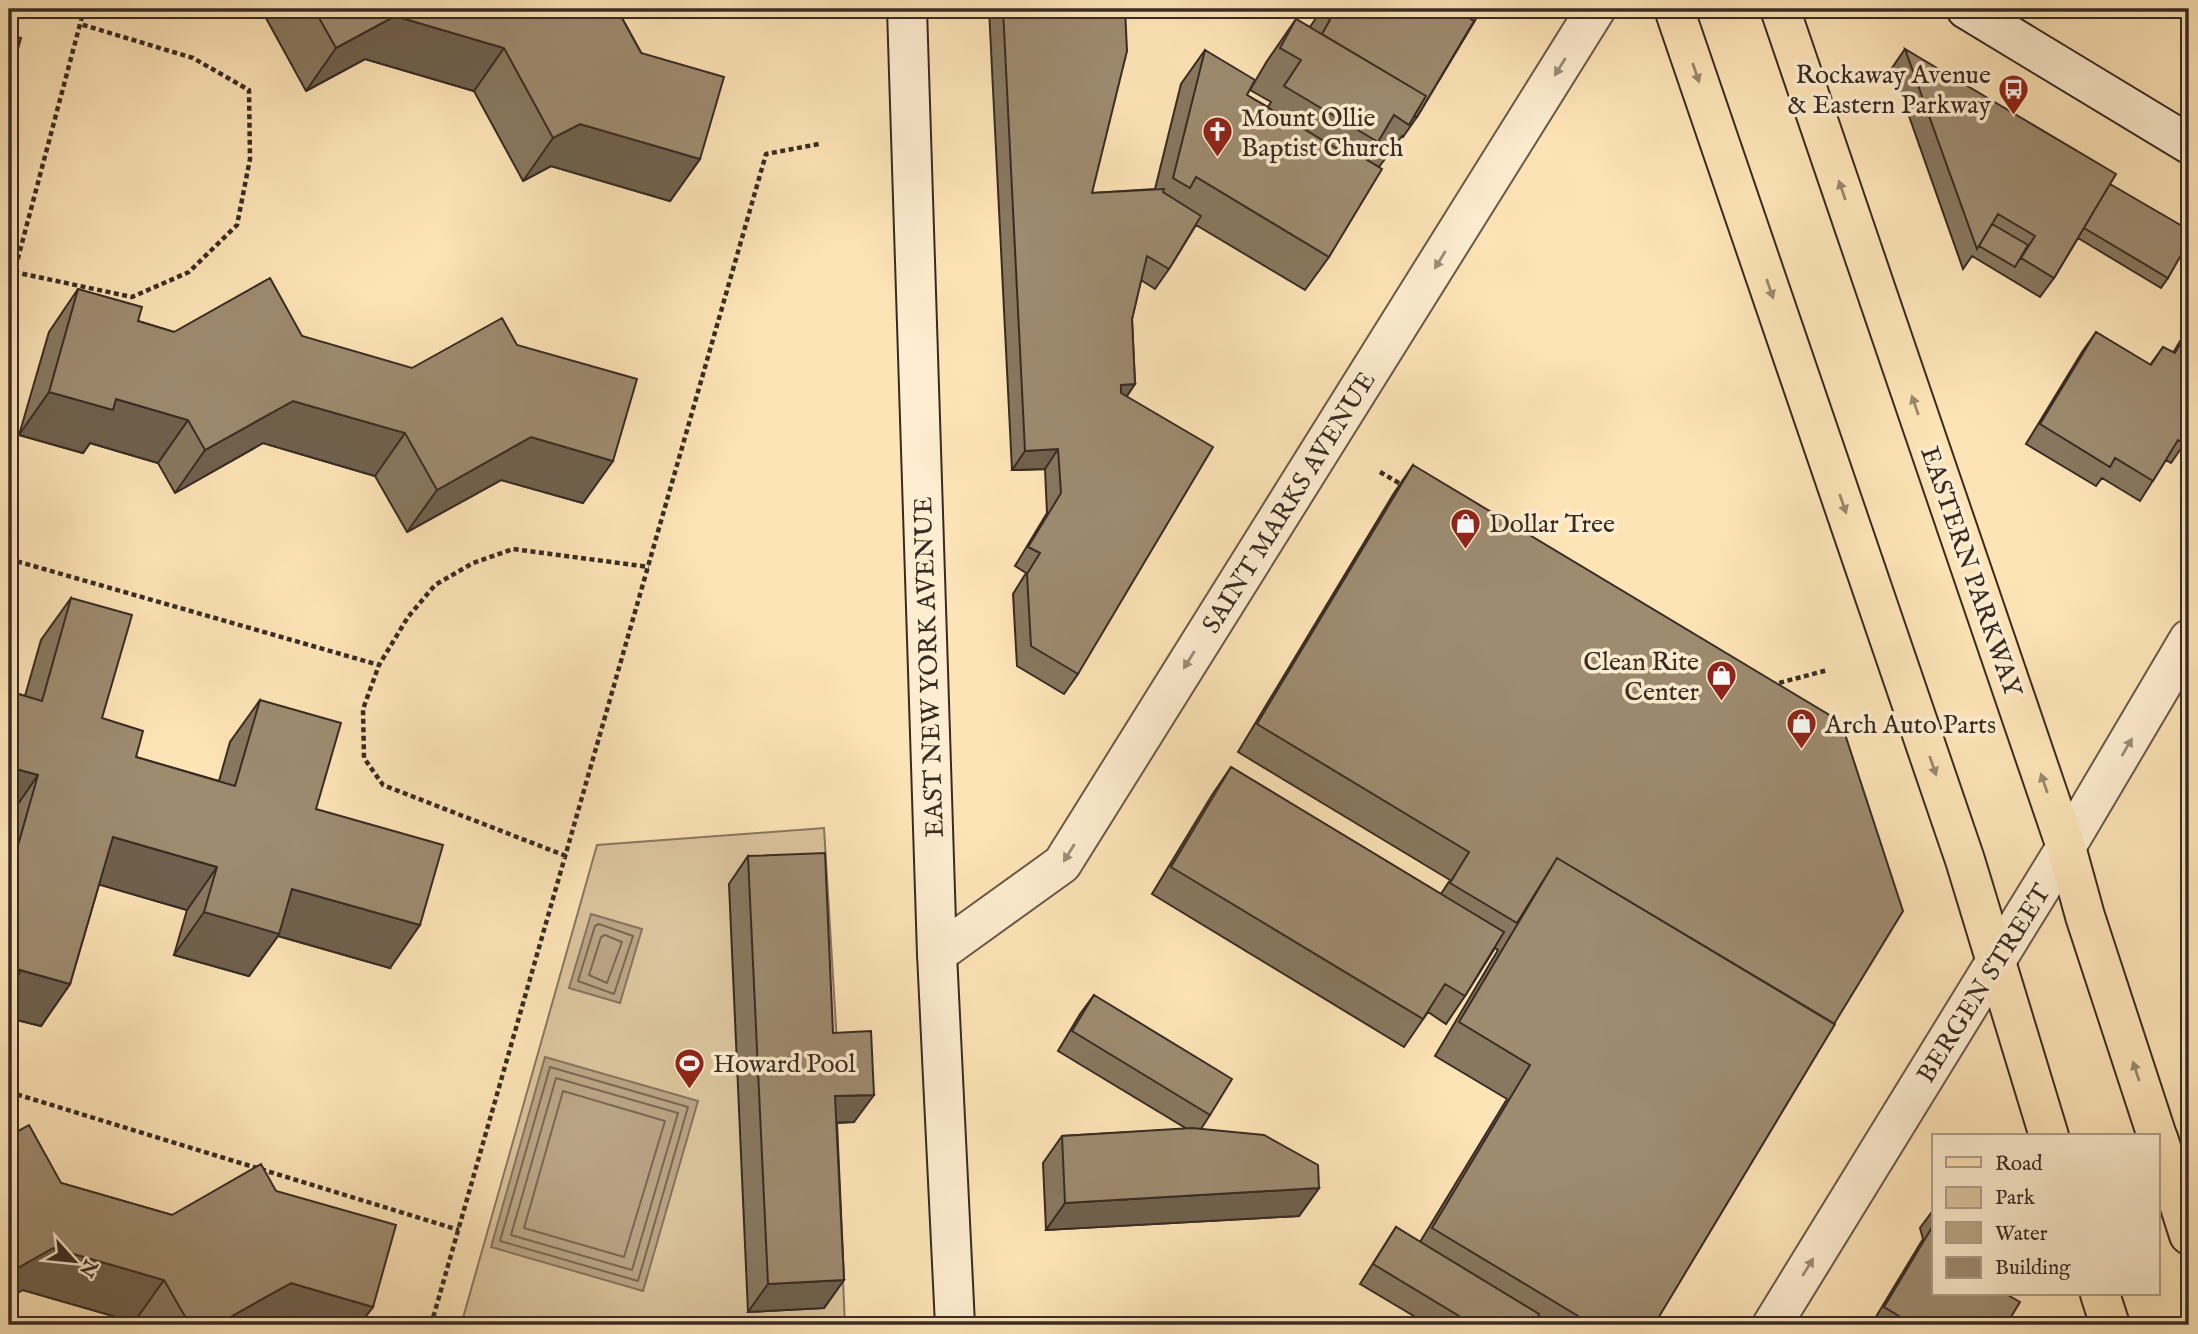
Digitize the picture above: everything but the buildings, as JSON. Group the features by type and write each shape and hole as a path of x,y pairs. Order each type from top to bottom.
{"main road":[{"path":"1674,9 1997,960 2018,1042 2048,1134"},
{"name":"EASTERN PARKWAY","path":"1780,9 2066,847 2085,916 2156,1134"},
{"name":"EASTERN PARKWAY","path":"2160,1146 2189,1235"},
{"path":"2101,1296 2110,1325"}],"street":[{"name":"EAST NEW YORK AVENUE","path":"907,9 937,954 955,1325"},
{"name":"SAINT MARKS AVENUE","path":"937,954 1062,864 1596,9"},
{"path":"1966,9 2189,144"},
{"name":"BERGEN STREET","path":"1772,1325 2066,847 2189,639"}],"path":[{"path":"9,292 84,9"},
{"path":"13,272 132,297 189,272 237,225 250,159 249,90 193,58 80,24"},
{"path":"431,1325 766,154 819,144"},
{"path":"1380,472 1416,493"},
{"path":"566,856 383,785 364,758 363,709 379,665 408,617 435,585 473,563 513,549 649,567"},
{"path":"9,559 379,665"},
{"path":"1769,685 1828,670"},
{"path":"9,1092 459,1230"}],"green space":[{"name":"Howard Pool","path":"824,828 838,1059 852,1058 854,1122 836,1122 845,1325 461,1325 597,845"}],"water":[{"path":"591,914 642,929 620,1003 569,988"},
{"path":"545,1057 698,1101 643,1291 491,1247"}],"place":[{"name":"Rockaway Avenue & Eastern Parkway","path":"2014,116"},
{"name":"Mount Ollie Baptist Church","path":"1218,159"},
{"name":"Dollar Tree","path":"1466,550"},
{"name":"Clean Rite Center","path":"1722,703"},
{"name":"Arch Auto Parts","path":"1802,751"},
{"name":"Howard Pool","path":"690,1090"}]}
